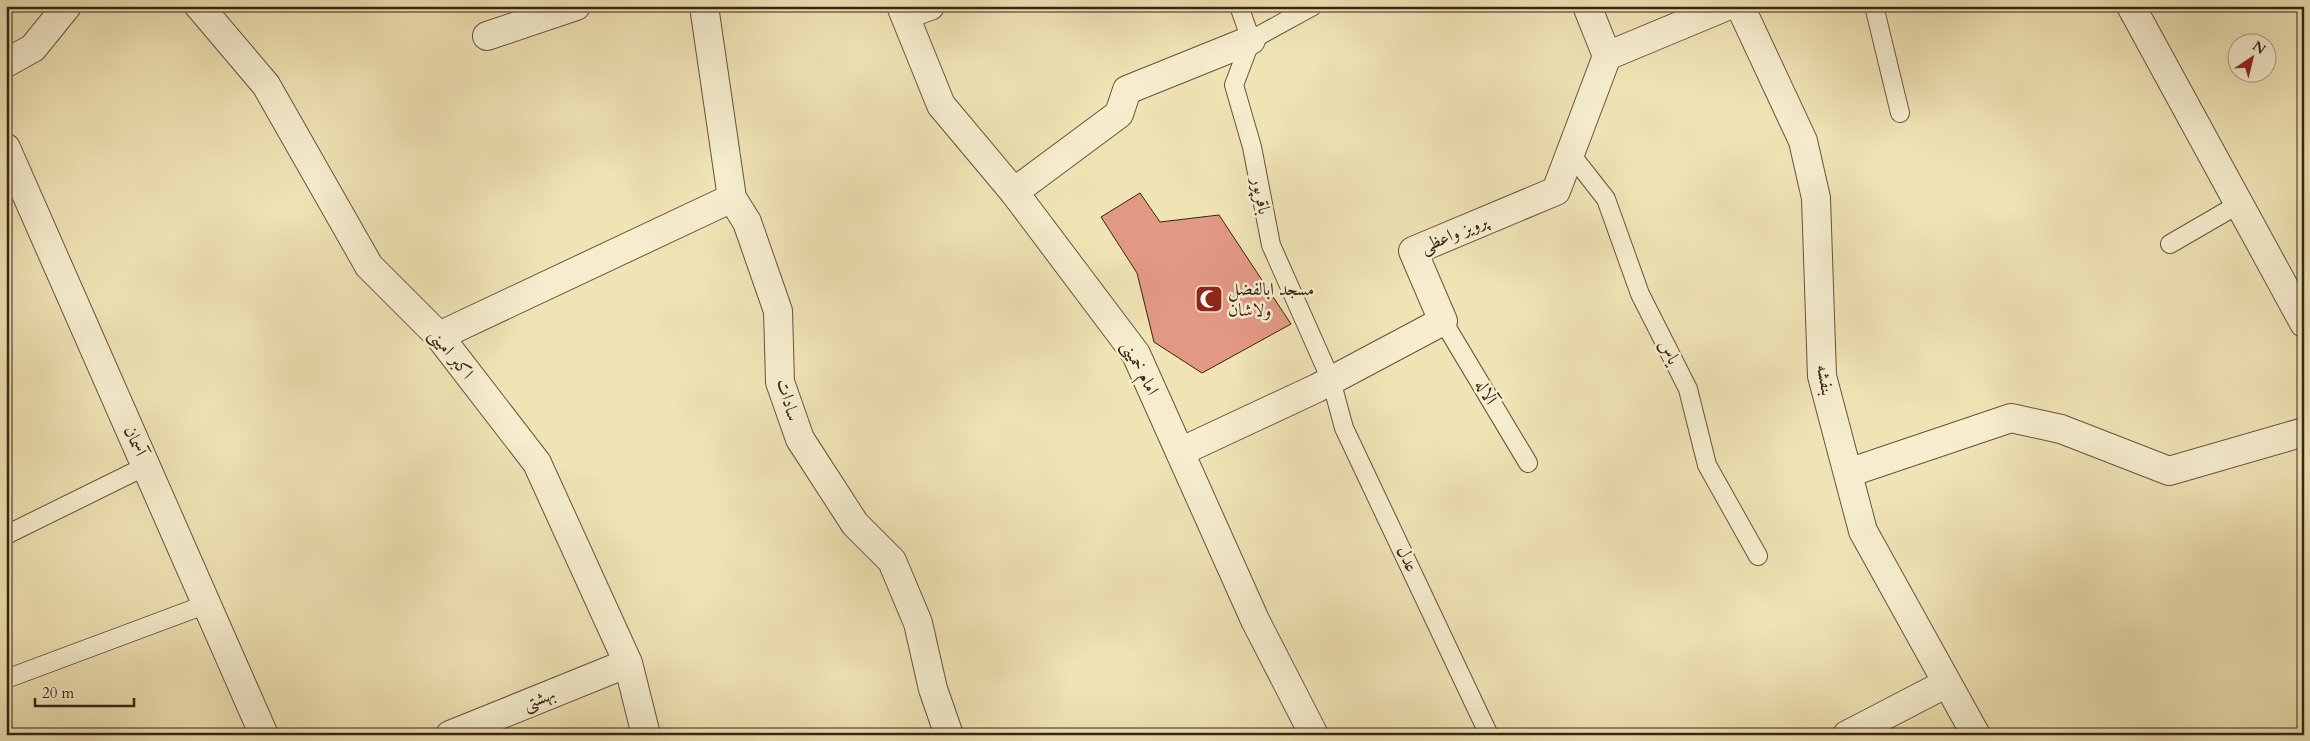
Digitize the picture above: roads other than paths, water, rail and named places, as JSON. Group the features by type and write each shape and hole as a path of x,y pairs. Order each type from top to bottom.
{"street":[{"path":"6,63 33,48 67,6"},
{"name":"اکبر امينی","path":"199,6 266,85 370,266 439,336 537,463 628,663 646,735"},
{"path":"487,36 576,6"},
{"name":"سادات","path":"704,6 732,198 746,222 778,311 780,382 800,439 855,524 892,561 918,623 933,689 949,735"},
{"path":"903,11 930,6"},
{"path":"1586,6 1606,56 1727,6"},
{"name":"بنفشه","path":"1740,6 1803,141 1816,198 1822,376 1863,532 1976,735"},
{"path":"2131,6 2304,323"},
{"name":"امام خمینی","path":"903,11 941,105 1014,192 1136,354 1255,620 1314,735"},
{"path":"1014,192 1119,114 1127,90 1251,40"},
{"name":"پرویز واعظی","path":"1443,321 1413,251 1556,191 1606,56"},
{"name":"آسمان","path":"6,148 264,735"},
{"path":"439,336 732,198"},
{"path":"1180,452 1331,380 1443,321"},
{"path":"1848,473 2011,418 2062,429 2169,471 2304,432"},
{"name":"بهشتی","path":"450,735 628,663"},
{"path":"1846,735 1947,682"}],"lane":[{"path":"1239,6 1251,40 1313,6"},
{"path":"1874,6 1900,112"},
{"name":"باقرپور","path":"1251,40 1234,85 1252,147 1271,245 1331,380"},
{"name":"یاس","path":"1570,153 1606,199 1640,294 1688,389 1707,465 1758,556"},
{"path":"2170,244 2239,204"},
{"name":"آلاله","path":"1443,321 1528,463"},
{"name":"عدل","path":"1331,380 1344,428 1488,735"},
{"path":"6,535 146,466"},
{"path":"6,679 207,604"}],"place":[{"name":"مسجد ابالفضل ولاشان","path":"1209,299"}]}
